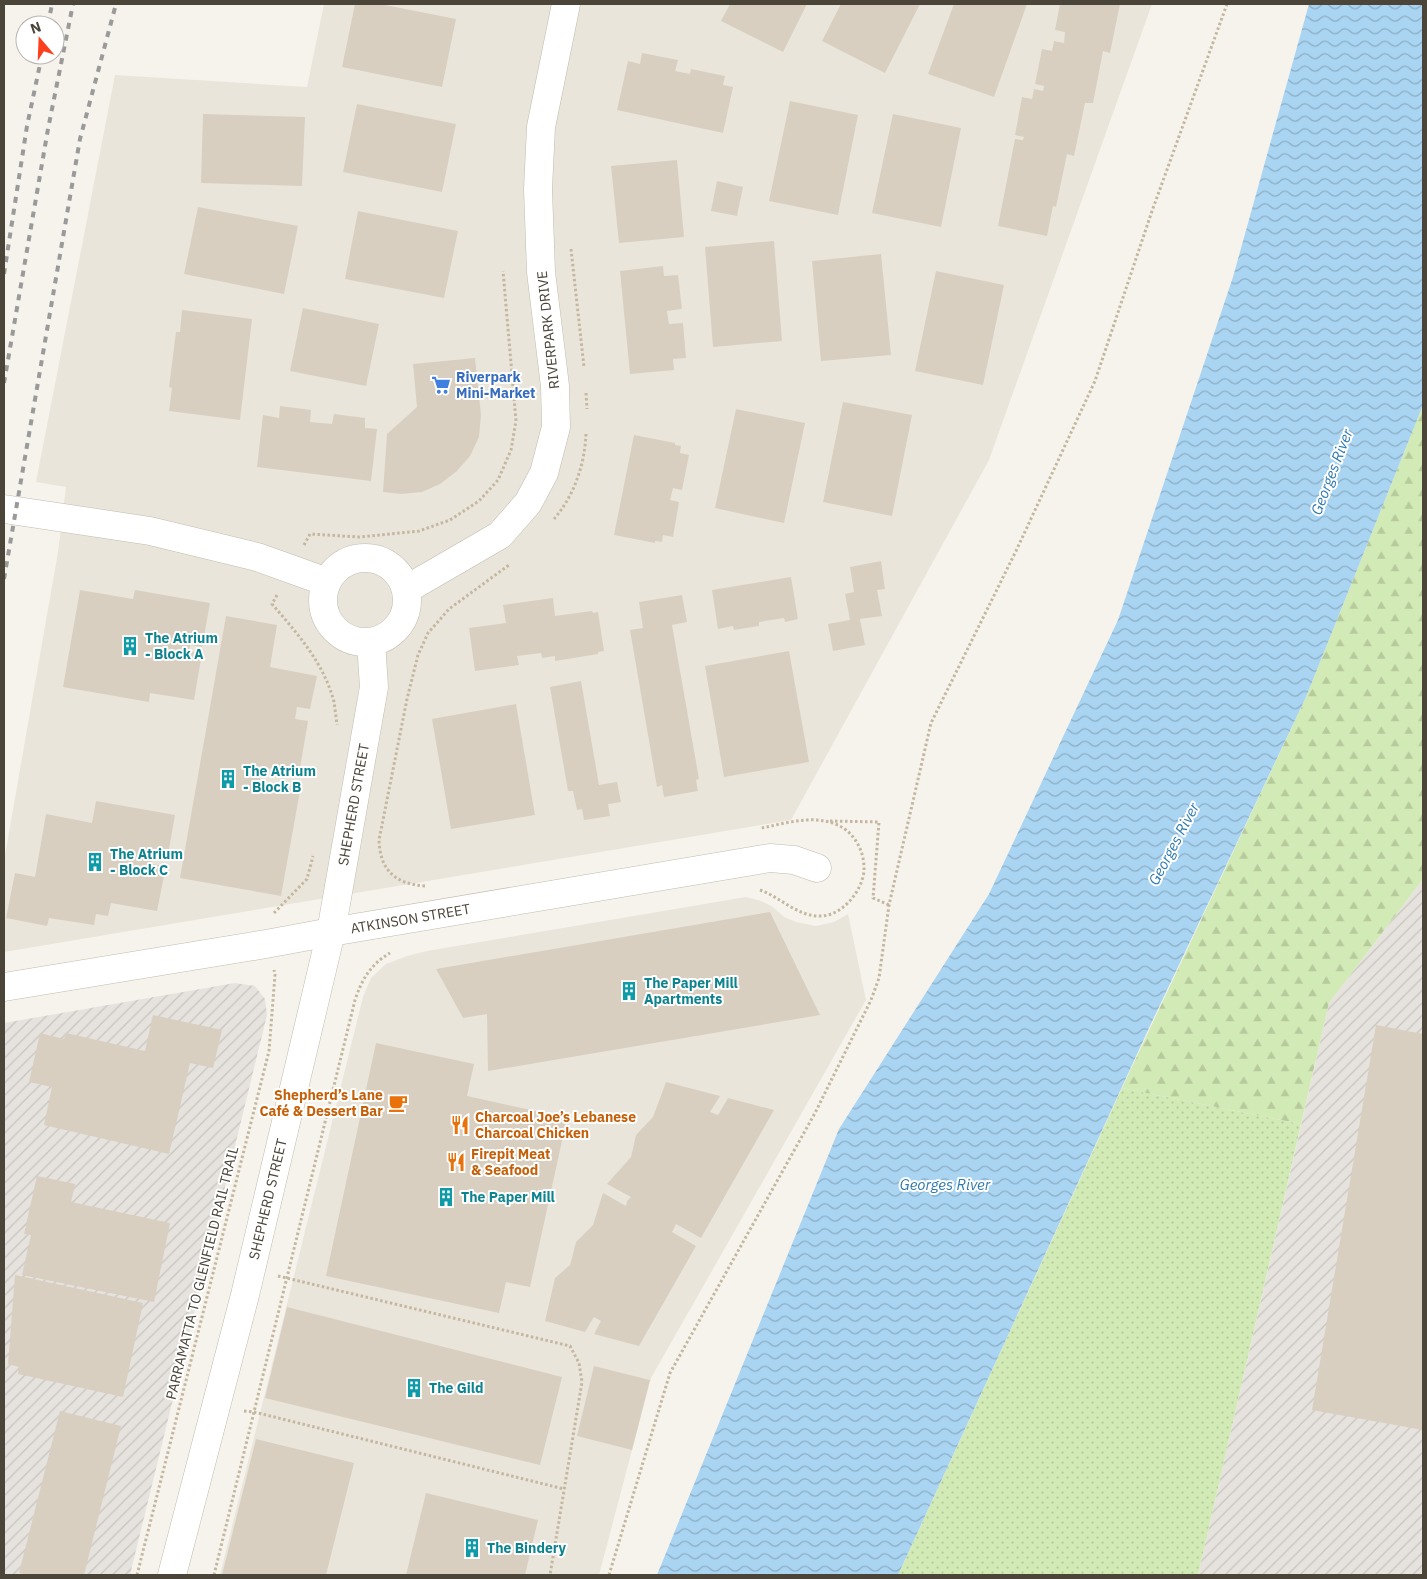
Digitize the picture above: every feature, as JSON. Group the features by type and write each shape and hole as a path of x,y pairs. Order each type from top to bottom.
{"street":[{"name":"RIVERPARK DRIVE","path":"406,589 500,535 528,503 544,473 556,427 555,386 541,272 538,189 541,127 566,4"},
{"path":"4,509 150,531 257,557 326,582"},
{"path":"369,558 382,561 393,568 401,578 406,589 408,603 404,617 396,629 385,638 371,642 358,642 346,638 335,630 323,608 326,582 344,564 356,559 369,558"},
{"name":"SHEPHERD STREET","path":"172,1575 250,1272 331,932 374,688 371,642"},
{"name":"ATKINSON STREET","path":"4,987 770,858 794,860 816,868"}],"path":[{"path":"609,1575 670,1373 815,1113 871,1000 879,978 888,905 931,723 1016,551 1095,381 1152,211 1227,4"},
{"path":"570,242 584,374"},
{"path":"310,534 359,537 419,531 450,520 479,501 498,480 511,450 516,421 503,270"},
{"path":"586,393 586,412"},
{"path":"549,524 570,498 578,476 586,432"},
{"path":"426,886 403,882 394,877 382,860 379,840 407,699 418,654 428,633 449,609 510,564"},
{"path":"272,604 302,638 322,671 334,701 337,728"},
{"path":"756,829 816,820 879,822 873,898 888,905"},
{"path":"753,889 767,893 797,910 819,916 836,912 852,898 862,880 864,871 858,843 853,836 837,824 816,820"},
{"path":"272,914 307,879 314,850"},
{"path":"214,1575 359,986 380,959 395,950"},
{"name":"PARRAMATTA TO GLENFIELD RAIL TRAIL","path":"137,1575 269,1051 275,975"},
{"path":"250,1272 287,1278 570,1346 579,1363 582,1382 550,1575"},
{"path":"216,1408 254,1412 564,1489"}],"shaded area":[{"path":"324,4 1152,4 989,460 791,820 4,952 4,861 58,552 66,487 36,482 115,75 307,87"},
{"path":"1423,879 1423,1575 1198,1575 1329,1003"},
{"path":"746,897 773,907 784,917 796,922 816,926 834,922 848,914 866,1000 651,1378 599,1575 220,1575 363,997 371,978 386,964 427,951"},
{"path":"235,983 255,986 265,999 267,1015 130,1575 4,1575 4,1023"}],"green space":[{"path":"1423,405 1423,879 1329,1003 1301,1124 1122,1088 1306,697"},
{"path":"1122,1088 1301,1124 1198,1575 898,1575"}],"water":[{"name":"Georges River","path":"1309,4 1423,4 1423,405 1306,697 1149,1028 898,1575 657,1575 839,1129 989,894 1118,620 1233,277"}],"building":[{"path":"355,4 380,4 456,19 442,87 342,67"},
{"path":"730,4 807,4 783,52 721,21"},
{"path":"841,4 920,4 885,73 822,41"},
{"path":"954,4 1027,4 994,97 928,74"},
{"path":"1060,4 1120,4 1110,53 1103,51 1093,103 1085,103 1074,156 1067,154 1056,207 1053,206 1047,236 998,226 1015,139 1023,140 1024,137 1015,135 1022,97 1032,99 1034,89 1043,91 1044,86 1035,84 1042,49 1052,51 1054,41 1064,43 1065,32 1055,30"},
{"path":"642,53 678,60 675,71 690,74 691,69 725,76 723,85 733,87 723,133 617,110 628,61 640,64"},
{"path":"790,101 858,115 838,215 769,201"},
{"path":"357,104 456,124 442,192 343,172"},
{"path":"203,114 305,117 302,186 201,183"},
{"path":"893,114 961,128 941,227 872,213"},
{"path":"677,160 684,237 619,243 611,166"},
{"path":"717,181 743,187 737,216 711,211"},
{"path":"198,207 298,226 284,294 184,274"},
{"path":"358,211 458,231 444,298 345,279"},
{"path":"774,241 782,341 713,347 705,247"},
{"path":"881,254 891,355 821,361 812,261"},
{"path":"663,266 664,276 678,275 682,309 667,311 669,324 683,323 686,358 673,359 674,370 630,374 620,271"},
{"path":"936,271 1004,285 983,385 915,371"},
{"path":"303,308 379,324 366,386 290,371"},
{"path":"182,310 252,319 240,420 169,411 172,388 169,387 176,332 180,332"},
{"path":"475,358 481,415 479,437 470,456 457,471 440,484 422,492 401,494 383,492 387,434 417,407 413,364"},
{"path":"843,402 912,415 892,516 823,502"},
{"path":"280,406 311,410 310,422 332,424 334,414 365,418 365,428 377,429 371,481 257,467 263,415 279,418"},
{"path":"736,409 805,423 784,523 715,508"},
{"path":"634,435 675,443 675,445 681,446 680,453 689,455 682,490 673,488 670,500 679,502 673,537 663,535 662,542 655,541 655,543 614,535"},
{"path":"881,561 885,589 877,590 882,616 860,619 865,645 833,651 828,624 850,620 845,594 854,592 850,567"},
{"path":"791,577 798,619 785,622 784,618 759,622 759,626 734,630 733,626 718,629 712,590"},
{"name":"The Atrium - Block A","path":"80,590 133,599 135,590 210,603 202,647 190,645 189,651 202,653 194,700 150,693 149,702 63,687"},
{"path":"682,595 687,622 672,625 699,779 696,780 698,791 664,797 662,785 657,787 630,630 643,628 639,602"},
{"path":"553,598 555,616 592,611 593,613 598,612 604,651 598,652 598,654 555,661 555,656 542,658 541,653 517,656 519,665 475,671 469,628 506,623 503,605"},
{"name":"The Atrium - Block B","path":"226,616 277,625 270,667 317,676 310,709 297,707 295,719 308,721 299,774 262,767 259,784 300,791 281,896 180,878"},
{"path":"789,651 809,762 724,777 705,666"},
{"path":"581,681 599,785 617,782 621,802 608,804 610,816 584,820 582,809 577,810 573,791 568,791 550,687"},
{"path":"516,704 535,815 451,829 432,719"},
{"name":"The Atrium - Block C","path":"96,801 175,815 167,860 153,857 152,864 166,866 157,911 111,903 108,916 96,914 94,925 49,918 47,926 6,918 15,873 35,877 46,814 92,823"},
{"name":"The Paper Mill Apartments","path":"770,912 820,1015 488,1071 487,1014 463,1018 436,969"},
{"path":"153,1015 222,1030 213,1068 190,1063 169,1154 44,1125 52,1087 29,1082 40,1033 64,1039 66,1033 145,1051"},
{"path":"1376,1025 1423,1034 1423,1430 1312,1410"},
{"name":"The Paper Mill","path":"376,1043 474,1064 467,1096 567,1118 530,1287 506,1282 499,1313 326,1276"},
{"path":"666,1082 720,1096 710,1112 718,1115 728,1098 774,1110 701,1238 676,1224 672,1232 696,1246 639,1346 594,1334 601,1321 594,1317 585,1332 545,1321 555,1278 570,1265 576,1242 593,1225 603,1193 626,1206 627,1201 631,1197 607,1184 631,1157 636,1135 653,1117"},
{"path":"37,1176 75,1184 71,1202 170,1223 154,1302 22,1275 31,1235 24,1234"},
{"path":"15,1275 143,1303 123,1397 18,1374 19,1367 8,1364"},
{"name":"The Gild","path":"287,1307 562,1377 540,1465 265,1398"},
{"path":"594,1366 650,1380 632,1450 577,1436"},
{"path":"60,1411 121,1426 84,1575 29,1575 19,1573"},
{"path":"256,1439 354,1463 326,1575 222,1575"},
{"name":"The Bindery","path":"426,1493 538,1520 525,1575 406,1575"}],"railway":[{"path":"50,15 52,4"},
{"path":"4,383 48,129 73,4"},
{"path":"4,579 80,139 116,4"},
{"path":"4,274 27,126 40,65"}],"place":[{"name":"Riverpark Mini-Market","path":"441,385"},
{"name":"The Atrium - Block A","path":"130,646"},
{"name":"The Atrium - Block B","path":"228,779"},
{"name":"The Atrium - Block C","path":"95,862"},
{"name":"The Paper Mill Apartments","path":"629,991"},
{"name":"Shepherd’s Lane Café & Dessert Bar","path":"398,1103"},
{"name":"Charcoal Joe’s Lebanese Charcoal Chicken","path":"460,1125"},
{"name":"Firepit Meat & Seafood","path":"456,1162"},
{"name":"The Paper Mill","path":"446,1197"},
{"name":"The Gild","path":"414,1388"},
{"name":"The Bindery","path":"472,1548"}]}
